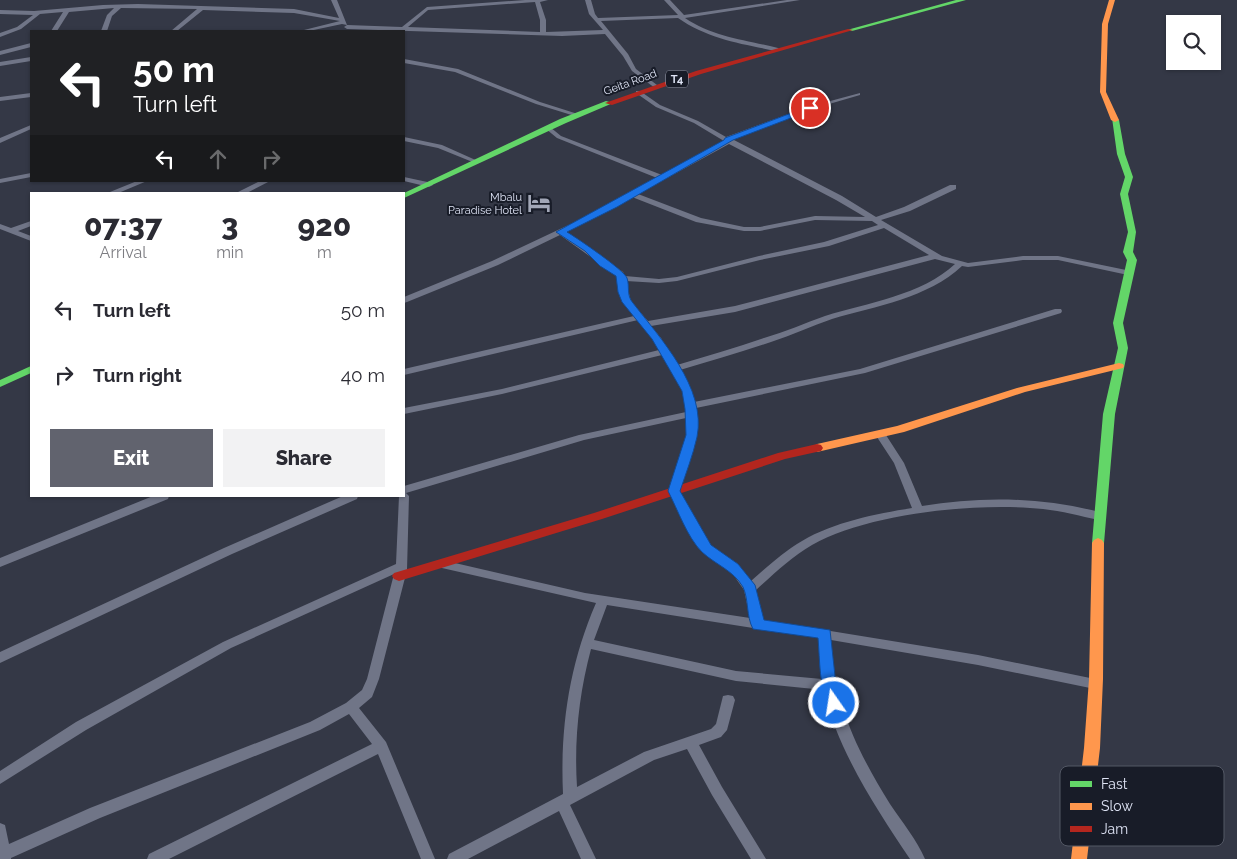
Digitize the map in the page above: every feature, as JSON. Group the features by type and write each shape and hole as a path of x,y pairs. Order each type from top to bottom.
{"main road":[{"name":"Geita Road","path":"405,196 548,128 654,86 776,49 963,0"},
{"path":"1090,766 1095,684 1099,516 1108,414 1123,348 1118,323 1132,260 1128,252 1132,232 1124,194 1129,177 1121,154 1114,117 1103,92 1105,86 1102,76 1106,19 1112,0"},
{"path":"400,571 442,564 817,446 880,434 971,408 1021,390 1119,366"},
{"path":"0,384 30,369"},
{"path":"1079,859 1081,846"}],"street":[{"path":"130,6 134,0"},
{"path":"334,0 346,25"},
{"path":"404,28 427,9 544,0"},
{"path":"588,0 592,14 626,55 634,70 654,86"},
{"path":"667,0 689,24 713,36 776,49"},
{"path":"597,20 682,17 797,0"},
{"path":"537,1 543,20 543,33"},
{"path":"0,12 39,12 130,6 294,11 346,25"},
{"path":"104,30 110,15 119,7"},
{"path":"175,30 201,8"},
{"path":"55,30 67,10"},
{"path":"0,35 19,28 39,12"},
{"path":"311,30 346,25 543,33 606,32"},
{"path":"0,54 30,45"},
{"path":"0,64 30,59"},
{"path":"405,61 456,70 538,104 578,115"},
{"path":"638,92 658,106 696,122 876,219 936,256 961,264 1023,258 1058,258 1128,273"},
{"path":"405,300 495,263 560,232 633,195 729,140 810,108 858,94"},
{"path":"0,99 30,95"},
{"path":"0,141 30,128"},
{"path":"548,128 559,137 663,178"},
{"path":"405,139 440,146 477,162"},
{"path":"0,181 30,174"},
{"path":"405,179 429,185"},
{"path":"116,192 141,182"},
{"path":"242,192 265,182"},
{"path":"633,195 699,220 744,229 760,229 815,218 876,219 907,209 953,187"},
{"path":"10,231 30,222"},
{"path":"560,232 589,249 622,278 659,281 677,279 759,258 826,244 885,225"},
{"path":"0,226 30,240"},
{"path":"405,372 644,321 735,309 936,256"},
{"path":"676,368 758,344 888,299 942,279 955,271 961,264"},
{"path":"622,278 623,292 627,302 644,321 665,351 687,391 691,410 692,435 674,491 706,548 734,567 750,588 758,625"},
{"path":"405,490 592,435 862,371 1058,311"},
{"path":"405,411 539,384 617,362 665,351"},
{"path":"880,434 899,463 919,511"},
{"path":"0,563 162,497"},
{"path":"0,658 237,547 351,497"},
{"path":"0,830 4,856 95,813 315,726 351,707 366,694 373,679 400,571 404,497"},
{"path":"750,588 785,558 816,538 863,521 919,511 998,502 1043,505 1099,516"},
{"path":"442,564 547,589 978,660 1095,684"},
{"path":"0,778 81,726 227,645 400,571"},
{"path":"589,859 566,800 569,727 574,688 592,624 604,599"},
{"path":"825,634 830,685 834,703 878,796 918,859"},
{"path":"587,643 736,676 830,685"},
{"path":"454,859 649,756 669,747 716,733 722,726 728,700"},
{"path":"351,707 381,746 428,859"},
{"path":"690,742 717,791 759,859"},
{"path":"154,859 381,746"}],"traffic: fast":[{"path":"850,30 963,0"},
{"path":"405,196 563,121 609,103"},
{"path":"1098,543 1109,414 1123,348 1118,323 1132,260 1128,252 1132,232 1124,194 1129,177 1121,154 1115,120"},
{"path":"0,384 30,369"}],"traffic: slow":[{"path":"1112,0 1105,24 1103,92 1115,120"},
{"path":"817,448 900,429 1021,390 1119,366"},
{"path":"1090,766 1096,679 1098,543"},
{"path":"1079,859 1081,846"}],"traffic: jam":[{"path":"609,103 729,63 850,30"},
{"path":"399,576 598,516 782,456 817,448"}],"place":[{"name":"Mbalu Paradise Hotel","path":"539,203"}],"route":[{"path":"810,108 728,139 730,141 614,206 560,232 589,249 604,264 620,274 627,302 656,338 672,362 687,391 691,409 692,435 674,491 691,525 706,548 734,567 742,576 750,588 758,625 825,634 828,676 834,703"}]}
